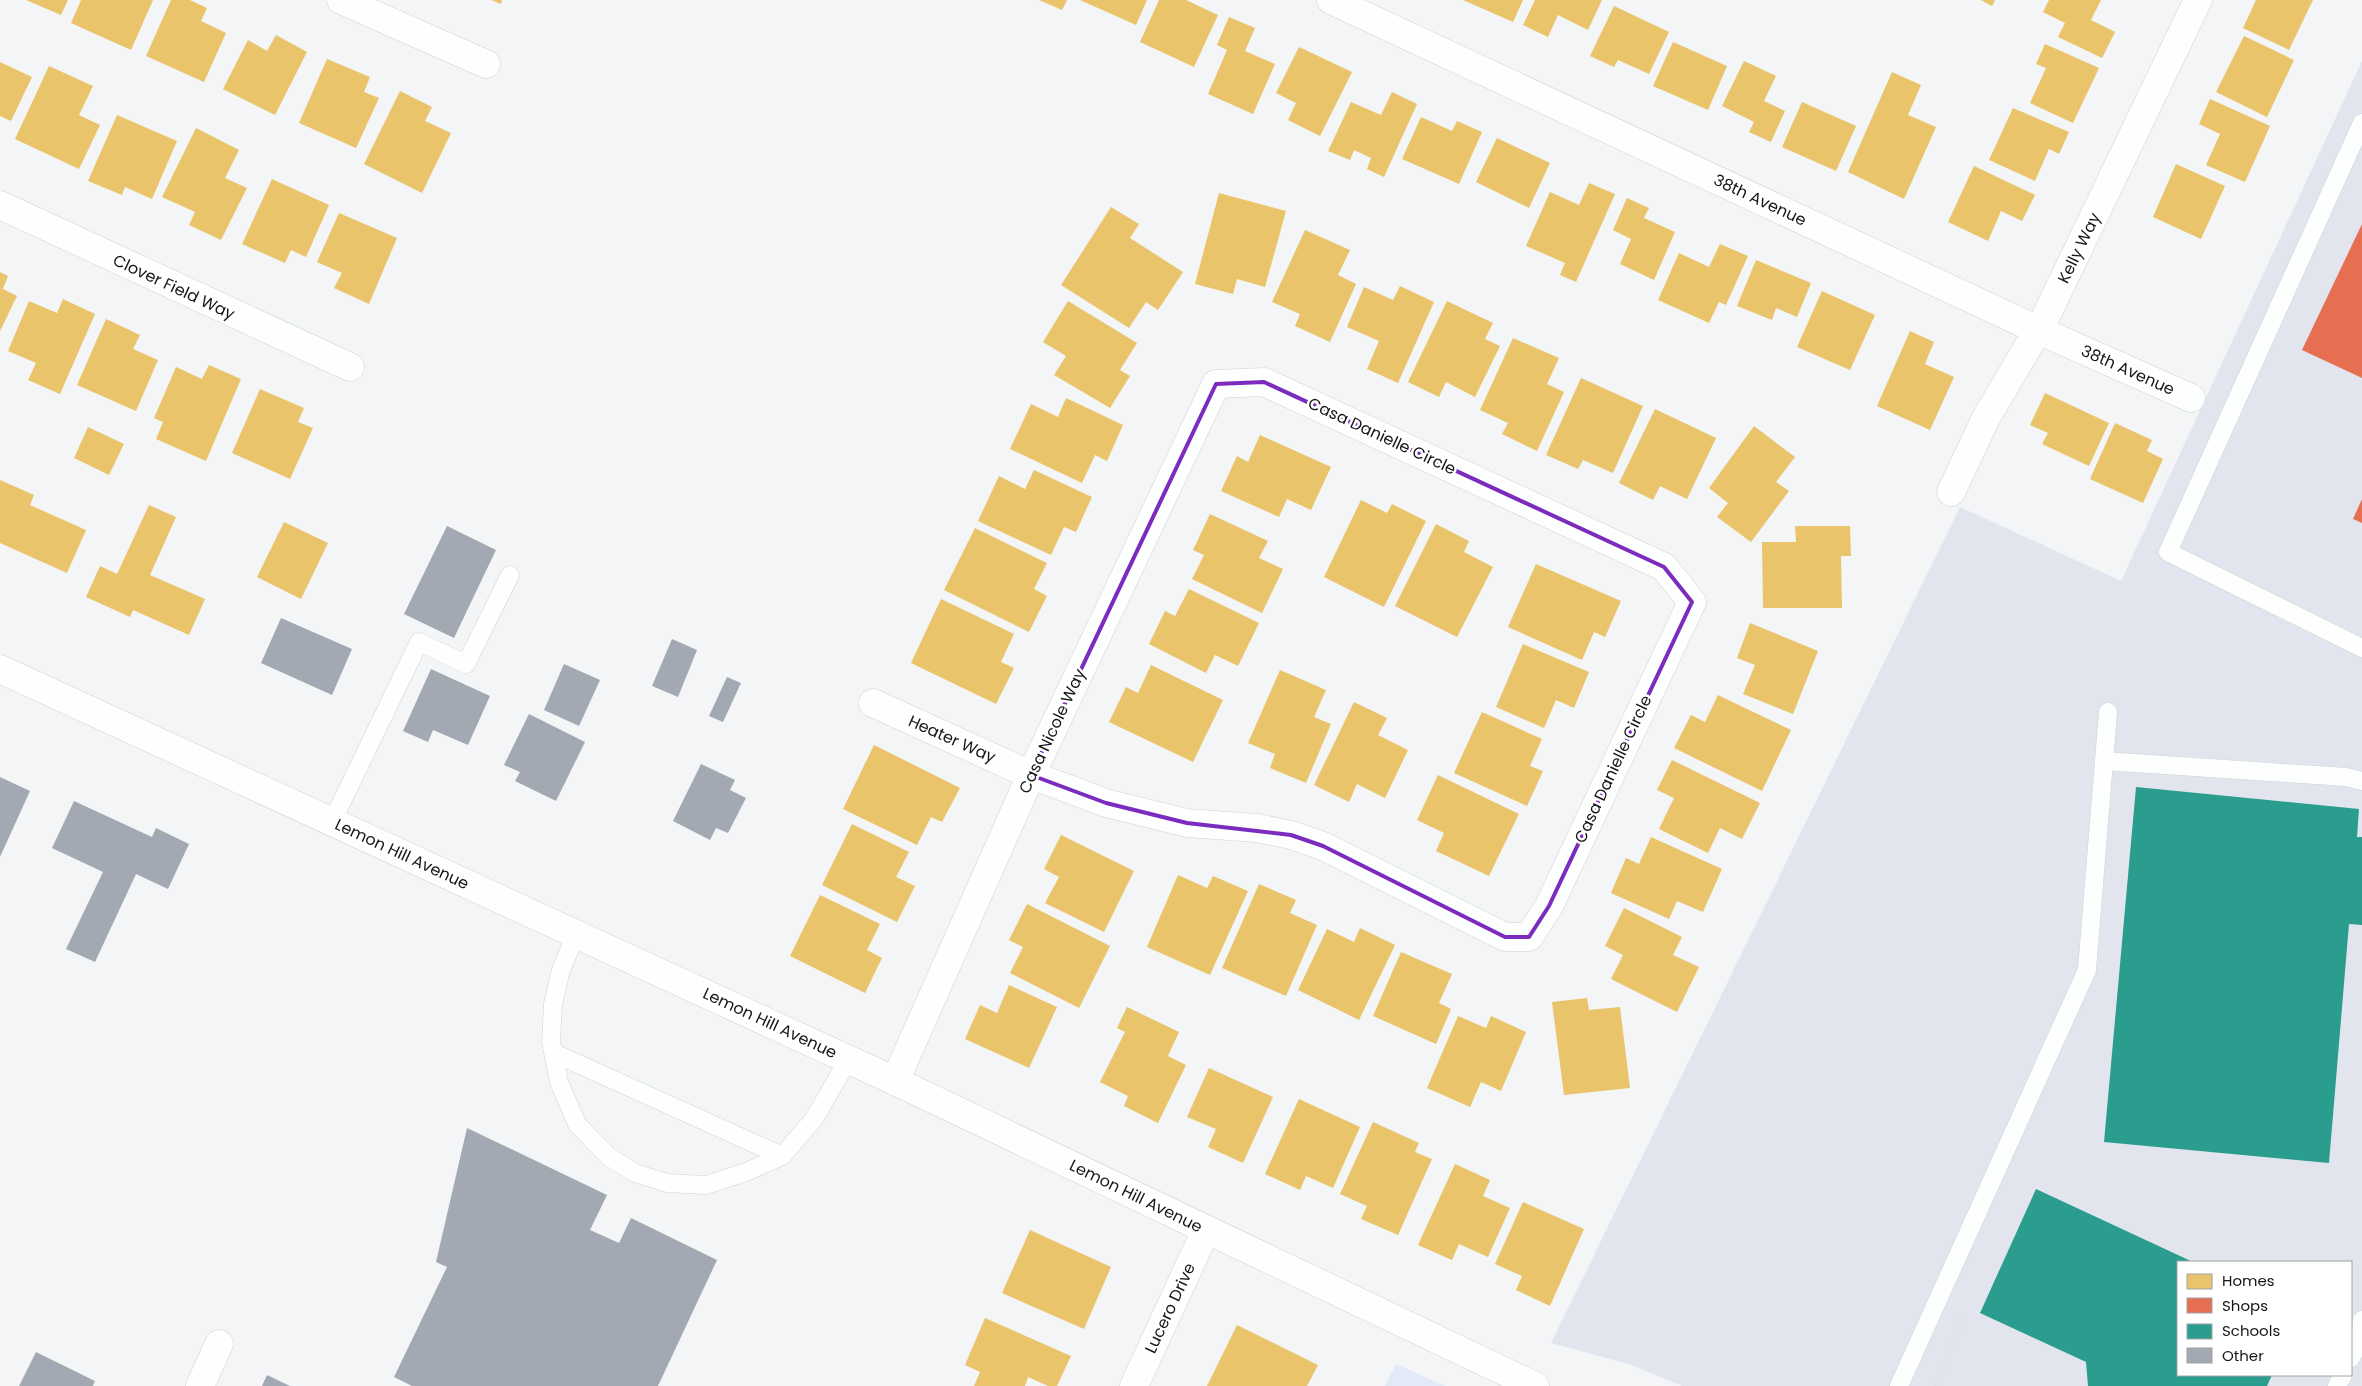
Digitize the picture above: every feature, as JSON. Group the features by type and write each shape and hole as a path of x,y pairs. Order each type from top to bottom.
{"street":[{"path":"341,0 486,64"},
{"name":"38th Avenue","path":"1331,0 2038,330 2191,398"},
{"name":"Kelly Way","path":"1951,492 1986,418 2038,330 2198,0"},
{"name":"Clover Field Way","path":"0,206 350,367"},
{"name":"Casa Danielle Circle","path":"1031,775 1106,803 1187,823 1257,828 1291,835 1323,846 1505,938 1529,937 1549,906 1692,602 1664,567 1264,382 1216,384"},
{"name":"Casa Nicole Way","path":"895,1081 1031,775 1216,384"},
{"name":"Lemon Hill Avenue","path":"0,669 895,1081 1535,1386"},
{"name":"Heater Way","path":"873,703 1031,775"},
{"name":"Lucero Drive","path":"1134,1386 1206,1230"},
{"path":"200,1386 219,1344"}],"lane":[{"path":"2362,123 2168,552 2362,648"},
{"path":"332,822 420,642 466,664 510,575"},
{"path":"1899,1386 2087,970 2108,712"},
{"path":"2104,760 2346,777 2362,781"},
{"path":"576,934 561,970 553,1004 552,1042 559,1082 577,1124 609,1157 635,1174 667,1184 706,1184 746,1172 782,1156 814,1119 848,1060"},
{"path":"554,1054 782,1156"},
{"path":"2352,1356 2360,1339 2362,1320"}],"path":[{"path":"1935,1386 1959,1330 1963,1304"}],"highlighted area":[{"path":"1264,382 1664,567 1692,602 1549,906 1529,937 1505,937 1323,846 1291,835 1187,823 1106,803 1031,775 1216,384"}],"shaded area":[{"path":"2362,61 2362,1386 1682,1386 1629,1364 1551,1343 1960,507 2121,581"},
{"path":"1396,1364 1445,1386 1385,1386"}],"building: Homes":[{"path":"26,0 68,0 61,15"},
{"path":"81,0 153,0 131,50 71,23"},
{"path":"171,0 190,0 207,8 201,21 226,33 204,82 146,56"},
{"path":"491,0 502,0 501,4"},
{"path":"1039,0 1067,0 1062,10"},
{"path":"1080,0 1147,0 1136,25"},
{"path":"1159,0 1186,0 1218,15 1194,67 1140,42"},
{"path":"1463,0 1523,0 1513,22"},
{"path":"1535,0 1602,0 1588,30 1558,15 1548,37 1523,25"},
{"path":"1981,0 1995,0 1992,6"},
{"path":"2049,0 2101,0 2091,20 2115,32 2102,58 2058,37 2065,23 2043,12"},
{"path":"2256,0 2313,0 2289,50 2243,28"},
{"path":"1614,6 1669,32 1649,74 1618,60 1614,67 1590,56"},
{"path":"1229,17 1255,28 1245,51 1275,64 1253,114 1208,94 1227,50 1217,45"},
{"path":"276,35 307,52 275,115 223,89 248,40 267,51"},
{"path":"2244,36 2294,60 2267,117 2216,92"},
{"path":"1673,42 1727,66 1708,110 1653,86"},
{"path":"2045,44 2099,68 2073,123 2030,103 2046,68 2036,64"},
{"path":"1299,47 1352,72 1320,136 1288,120 1296,103 1276,93"},
{"path":"327,59 370,77 364,92 379,98 356,148 299,123"},
{"path":"1744,61 1776,76 1764,101 1785,111 1771,142 1749,132 1754,122 1722,106"},
{"path":"0,62 32,77 11,121 0,116"},
{"path":"49,66 93,86 79,115 100,125 79,169 15,139"},
{"path":"1892,72 1921,85 1908,115 1936,127 1904,199 1848,172"},
{"path":"400,91 432,107 425,121 451,133 422,193 364,164"},
{"path":"1392,92 1417,104 1384,177 1367,169 1371,158 1354,150 1350,160 1328,151 1351,102 1381,115"},
{"path":"2210,99 2270,126 2245,182 2206,165 2220,134 2199,124"},
{"path":"1802,102 1856,126 1836,171 1782,147"},
{"path":"2013,108 2069,132 2059,154 2049,149 2035,181 1989,160"},
{"path":"117,115 177,141 152,199 125,187 122,195 88,181"},
{"path":"1421,117 1452,131 1457,121 1482,132 1459,184 1402,159"},
{"path":"196,128 239,150 225,178 247,188 221,240 189,225 195,212 162,197"},
{"path":"1497,138 1550,163 1529,208 1476,182"},
{"path":"2176,164 2225,186 2201,239 2153,217"},
{"path":"1974,166 2035,195 2022,221 2001,211 1988,241 1948,222"},
{"path":"272,179 329,205 306,257 291,250 285,263 242,244"},
{"path":"1589,183 1615,194 1576,282 1560,275 1565,263 1526,246 1550,192 1579,205"},
{"path":"1219,193 1286,211 1265,287 1237,279 1233,294 1195,284"},
{"path":"1627,198 1649,208 1644,218 1675,232 1654,280 1620,264 1631,239 1613,230"},
{"path":"1111,207 1139,224 1130,238 1183,272 1158,310 1146,302 1129,328 1061,285"},
{"path":"339,213 397,238 369,304 334,288 342,273 317,262"},
{"path":"1305,230 1350,250 1338,275 1356,284 1330,342 1295,326 1300,314 1272,302"},
{"path":"1720,244 1748,256 1726,305 1719,302 1709,323 1658,300 1679,253 1709,267"},
{"path":"1756,260 1811,283 1797,317 1776,308 1772,320 1737,306"},
{"path":"0,272 8,276 3,289 17,296 0,331"},
{"path":"1400,286 1434,302 1398,383 1367,369 1379,341 1347,327 1364,287 1393,300"},
{"path":"1822,291 1875,315 1850,370 1797,347"},
{"path":"63,299 95,314 60,394 28,380 36,363 8,351 29,301 57,313"},
{"path":"1068,301 1137,343 1120,370 1130,376 1110,408 1054,375 1066,356 1043,342"},
{"path":"1447,301 1493,323 1485,339 1500,346 1475,397 1446,382 1439,397 1408,382"},
{"path":"106,319 140,335 133,349 158,360 136,411 77,385"},
{"path":"1910,331 1934,342 1925,364 1954,377 1930,430 1877,406"},
{"path":"1513,338 1559,358 1547,384 1564,392 1537,451 1502,434 1508,423 1480,410"},
{"path":"209,365 241,379 206,461 156,439 163,422 154,418 176,367 202,379"},
{"path":"1581,378 1643,406 1613,473 1583,460 1578,469 1546,455"},
{"path":"260,389 304,408 298,422 313,428 290,479 232,453"},
{"path":"2045,393 2109,423 2089,466 2042,444 2048,433 2030,425"},
{"path":"1066,398 1123,425 1107,461 1095,455 1082,483 1010,449 1031,404 1058,417"},
{"path":"1655,409 1716,438 1687,499 1660,486 1653,500 1619,483"},
{"path":"2115,423 2152,440 2147,451 2163,459 2143,503 2090,479"},
{"path":"1754,426 1795,457 1776,482 1789,491 1751,542 1717,517 1728,503 1709,488"},
{"path":"88,427 124,444 109,475 74,458"},
{"path":"1260,435 1331,467 1311,510 1287,499 1279,517 1221,491 1237,456 1248,462"},
{"path":"1034,470 1092,497 1076,532 1064,527 1051,555 978,521 999,476 1025,489"},
{"path":"0,480 34,495 30,505 86,530 67,573 0,543"},
{"path":"1361,500 1387,513 1392,504 1426,521 1384,607 1324,577"},
{"path":"149,505 176,517 150,575 205,599 189,635 133,610 130,617 86,597 100,566 117,574"},
{"path":"1210,514 1268,541 1259,558 1283,569 1262,613 1192,579 1204,555 1193,550"},
{"path":"284,522 328,543 301,599 257,577"},
{"path":"1436,524 1469,541 1464,552 1493,567 1457,637 1395,606"},
{"path":"1795,526 1850,526 1851,556 1841,556 1842,608 1763,608 1762,542 1796,542"},
{"path":"975,528 1047,563 1034,589 1047,596 1029,632 944,590"},
{"path":"1536,564 1621,601 1605,637 1594,632 1582,660 1508,627"},
{"path":"1189,589 1259,623 1238,666 1215,655 1206,673 1149,644 1165,611 1175,616"},
{"path":"941,599 1014,634 1001,662 1014,668 996,704 911,663"},
{"path":"1750,623 1818,651 1793,714 1743,694 1755,665 1737,658"},
{"path":"1523,644 1589,672 1574,708 1556,700 1544,728 1496,707"},
{"path":"1151,665 1223,700 1193,762 1109,722 1126,687 1138,693"},
{"path":"1280,670 1326,690 1314,717 1331,724 1306,783 1270,768 1275,754 1248,743"},
{"path":"1718,695 1791,730 1762,791 1674,748 1691,715 1705,722"},
{"path":"1354,702 1387,718 1378,735 1408,750 1385,798 1357,784 1349,802 1314,785"},
{"path":"1482,712 1542,739 1530,766 1543,771 1527,806 1454,773"},
{"path":"874,745 960,788 942,822 931,817 917,845 843,809"},
{"path":"1672,760 1760,803 1742,839 1720,828 1708,853 1659,829 1674,798 1657,790"},
{"path":"1438,775 1519,814 1489,876 1436,851 1444,833 1417,820"},
{"path":"852,824 909,852 896,877 915,886 897,922 822,885"},
{"path":"1061,835 1134,871 1104,932 1045,903 1059,877 1044,869"},
{"path":"1651,837 1722,869 1703,912 1677,901 1669,919 1611,893 1626,858 1639,864"},
{"path":"1178,875 1207,888 1213,876 1248,891 1210,975 1147,947"},
{"path":"1259,884 1296,900 1290,913 1317,925 1286,996 1222,968"},
{"path":"820,895 880,924 867,950 882,958 865,993 790,956"},
{"path":"1027,904 1110,946 1079,1008 1010,973 1023,947 1009,940"},
{"path":"1624,908 1682,937 1673,955 1699,967 1677,1012 1611,979 1623,955 1605,946"},
{"path":"1360,928 1395,945 1359,1020 1298,990 1327,929 1354,942"},
{"path":"1401,952 1452,974 1439,1003 1451,1009 1436,1044 1373,1016"},
{"path":"1009,985 1057,1007 1029,1068 965,1039 980,1005 997,1013"},
{"path":"1587,998 1589,1010 1620,1007 1630,1088 1564,1095 1552,1002"},
{"path":"1127,1007 1179,1032 1168,1056 1186,1065 1158,1123 1124,1106 1128,1096 1100,1082 1125,1032 1117,1028"},
{"path":"1458,1016 1486,1028 1491,1016 1526,1032 1501,1091 1481,1082 1470,1107 1427,1088"},
{"path":"1209,1068 1273,1097 1243,1163 1208,1147 1216,1129 1187,1117"},
{"path":"1299,1099 1360,1127 1333,1188 1306,1176 1300,1190 1265,1174"},
{"path":"1373,1122 1419,1143 1415,1152 1432,1159 1398,1235 1361,1219 1367,1206 1340,1194"},
{"path":"1455,1164 1490,1180 1483,1196 1510,1208 1488,1257 1459,1244 1452,1260 1418,1245"},
{"path":"1523,1202 1584,1229 1550,1306 1516,1290 1522,1276 1495,1264"},
{"path":"1030,1230 1111,1267 1084,1329 1002,1293"},
{"path":"985,1318 1071,1356 1057,1386 1048,1386 1028,1377 1025,1386 974,1386 980,1372 965,1365"},
{"path":"1237,1325 1318,1365 1307,1386 1207,1386"}],"building: Shops":[{"path":"2362,224 2362,378 2302,350"},
{"path":"2362,499 2362,523 2353,519"}],"building: Schools":[{"path":"2136,787 2359,809 2357,837 2362,837 2362,925 2349,924 2329,1163 2104,1142"},
{"path":"2036,1189 2191,1261 2177,1261 2177,1376 2272,1376 2267,1386 2088,1386 2086,1362 1980,1313"}],"building: Other":[{"path":"447,526 496,550 454,638 404,614"},
{"path":"281,618 352,649 332,695 261,663"},
{"path":"672,639 697,650 678,697 652,686"},
{"path":"564,664 600,680 579,726 544,710"},
{"path":"431,669 490,696 468,745 433,730 428,742 403,731"},
{"path":"727,677 741,683 723,722 709,716"},
{"path":"529,714 585,742 556,801 515,781 520,772 504,765"},
{"path":"701,764 735,780 730,790 746,798 728,833 716,828 710,840 673,821"},
{"path":"0,777 30,791 0,857"},
{"path":"74,801 152,837 156,828 189,844 168,889 136,874 95,962 66,949 103,872 52,848"},
{"path":"467,1128 607,1195 590,1230 619,1243 631,1218 717,1260 658,1386 412,1386 394,1377 447,1267 436,1262"},
{"path":"36,1352 95,1381 93,1386 19,1386"},
{"path":"267,1375 290,1386 262,1386"}]}
